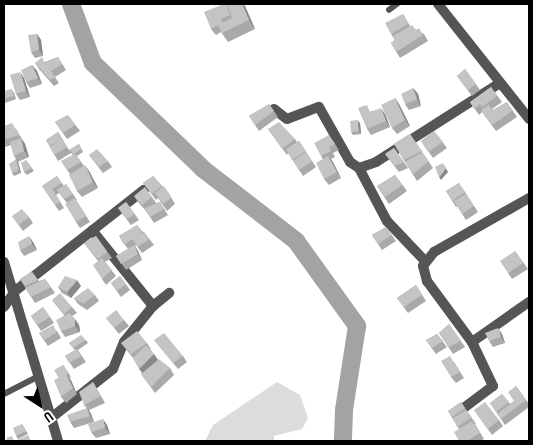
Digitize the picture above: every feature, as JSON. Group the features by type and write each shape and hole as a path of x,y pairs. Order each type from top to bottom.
{"street":[{"path":"438,4 529,119"},
{"path":"359,168 376,162 500,83"},
{"path":"274,109 287,120 319,107 350,162 359,168 387,221 425,261 427,281 472,342 493,386 457,413"},
{"path":"4,307 14,291 144,190"},
{"path":"425,261 529,198"},
{"path":"92,230 153,306"},
{"path":"4,262 58,441"},
{"path":"51,418 113,369 124,342 153,306 169,293"},
{"path":"472,342 529,302"}],"lane":[{"path":"389,10 397,4"},
{"path":"4,394 39,376"}],"shaded area":[{"path":"277,382 300,395 308,418 302,429 274,436 274,441 205,441 213,425"}],"building":[{"path":"226,4 230,15 221,19 223,23 211,29 204,12"},
{"path":"227,4 242,4 249,20 222,33 218,25 232,18"},
{"path":"403,14 408,24 391,34 385,23"},
{"path":"412,25 416,30 419,28 423,35 396,52 391,43 396,40 393,36"},
{"path":"37,34 39,50 31,52 28,35"},
{"path":"42,57 45,63 58,57 62,64 51,71 55,77 50,80 35,63"},
{"path":"32,65 38,78 26,82 21,70"},
{"path":"465,69 476,84 468,90 457,76"},
{"path":"20,72 26,91 16,94 10,75"},
{"path":"491,87 497,96 482,107 480,104 474,109 470,102"},
{"path":"413,88 417,99 405,104 401,94"},
{"path":"12,89 14,96 4,99 4,91"},
{"path":"395,98 405,120 392,128 381,105"},
{"path":"507,102 512,111 492,125 481,110 489,105 492,111"},
{"path":"269,104 274,111 255,125 249,116"},
{"path":"367,105 370,112 381,108 386,121 367,129 358,108"},
{"path":"68,115 75,125 63,133 55,122"},
{"path":"357,120 359,131 351,132 350,121"},
{"path":"279,122 295,139 282,149 268,129"},
{"path":"12,123 19,135 4,140 4,126"},
{"path":"434,131 443,142 428,152 421,141"},
{"path":"58,132 62,138 50,146 46,140"},
{"path":"410,134 422,151 404,160 394,144"},
{"path":"329,135 335,144 329,147 331,151 321,156 314,143"},
{"path":"21,138 24,151 14,156 10,142"},
{"path":"62,138 67,147 54,155 50,147"},
{"path":"299,141 306,151 292,160 286,149"},
{"path":"79,144 81,149 74,154 69,150"},
{"path":"394,148 404,162 395,166 385,154"},
{"path":"97,149 108,161 99,167 89,155"},
{"path":"306,152 312,161 299,170 293,161"},
{"path":"422,152 428,162 413,174 405,162"},
{"path":"75,154 81,162 67,170 61,161"},
{"path":"328,156 337,172 324,179 316,163"},
{"path":"16,159 19,170 12,173 9,164"},
{"path":"26,160 32,168 24,172 21,163"},
{"path":"443,163 446,168 439,177 435,167"},
{"path":"85,165 93,182 77,191 69,175"},
{"path":"395,175 402,185 385,197 377,186"},
{"path":"57,176 62,183 52,189 60,202 55,205 42,186"},
{"path":"153,176 162,186 152,194 143,183"},
{"path":"459,183 465,192 452,201 446,191"},
{"path":"66,184 73,194 64,199 57,190"},
{"path":"164,186 171,198 163,204 155,193"},
{"path":"145,187 152,197 142,205 134,196"},
{"path":"466,194 474,206 462,214 454,201"},
{"path":"75,198 86,216 76,222 65,204"},
{"path":"126,202 135,214 127,219 118,208"},
{"path":"160,202 164,209 150,217 145,208"},
{"path":"22,209 29,217 19,225 12,216"},
{"path":"137,225 142,232 138,235 144,232 149,239 138,247 132,239 124,245 119,236"},
{"path":"386,227 392,235 378,244 372,235"},
{"path":"29,236 32,244 20,250 18,242"},
{"path":"96,236 107,252 98,259 84,243"},
{"path":"134,245 138,254 121,264 116,256"},
{"path":"515,251 523,263 508,273 500,261"},
{"path":"102,258 112,270 102,279 93,265"},
{"path":"32,272 38,280 25,286 20,279"},
{"path":"65,276 77,280 67,292 58,287"},
{"path":"120,276 126,284 117,291 111,283"},
{"path":"45,279 51,287 31,297 25,288"},
{"path":"416,285 422,295 404,307 397,298"},
{"path":"88,288 95,295 83,304 74,298"},
{"path":"60,293 72,307 64,314 52,300"},
{"path":"43,307 50,317 37,325 31,316"},
{"path":"116,310 124,320 114,328 106,318"},
{"path":"69,313 75,319 75,326 61,331 56,320"},
{"path":"449,324 461,341 449,347 439,333"},
{"path":"53,325 57,332 44,340 39,333"},
{"path":"498,328 501,337 489,341 485,333"},
{"path":"137,331 147,343 131,354 121,343"},
{"path":"164,333 183,356 173,363 154,340"},
{"path":"437,334 443,341 432,348 426,340"},
{"path":"81,335 86,340 73,348 69,343"},
{"path":"146,345 154,354 139,369 133,358"},
{"path":"77,349 81,356 69,363 65,356"},
{"path":"450,356 460,372 451,377 441,361"},
{"path":"159,359 170,368 151,387 141,374"},
{"path":"63,365 69,373 59,378 54,370"},
{"path":"66,374 73,388 61,397 54,380"},
{"path":"93,382 101,396 84,405 79,392"},
{"path":"516,386 526,400 501,419 497,414 514,401 508,392"},
{"path":"502,394 509,402 496,412 490,403"},
{"path":"461,402 465,408 452,417 448,411"},
{"path":"485,402 499,420 488,429 474,410"},
{"path":"87,408 90,416 70,422 67,415"},
{"path":"466,410 471,418 457,427 453,418"},
{"path":"103,419 105,428 91,432 88,424"},
{"path":"472,421 480,433 467,441 459,441 454,432"},
{"path":"22,424 26,431 16,436 13,428"},
{"path":"28,435 31,441 17,441 17,440"},
{"path":"12,436 14,441 8,441 6,438"}],"waterway":[{"path":"71,4 93,63 203,169 296,241 357,326 344,410 343,441"}]}
